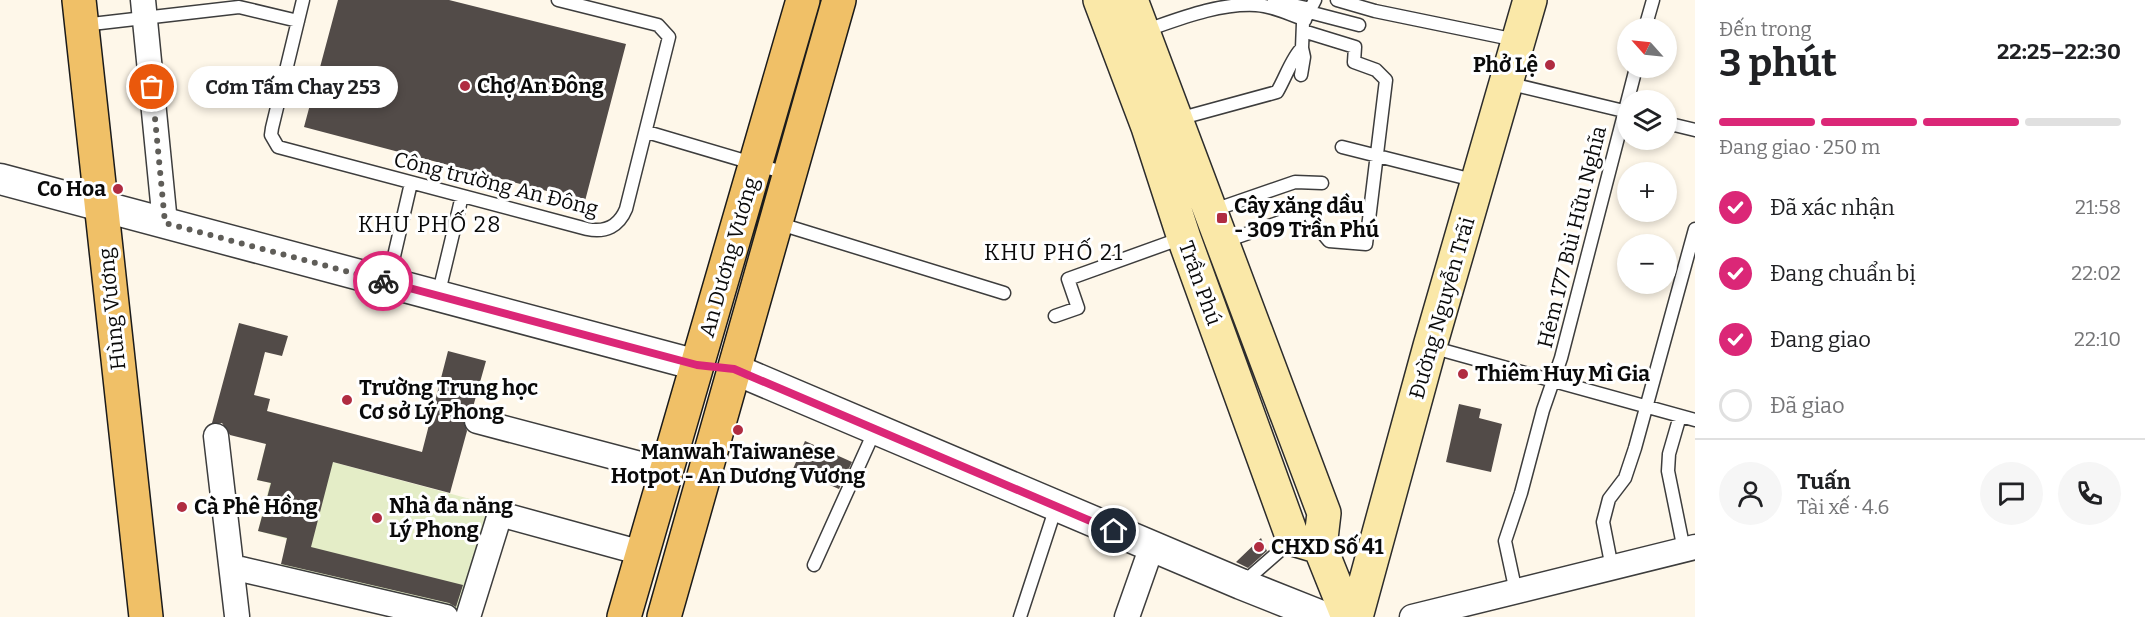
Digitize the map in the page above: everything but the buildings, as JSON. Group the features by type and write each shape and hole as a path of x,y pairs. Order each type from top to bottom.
{"main road":[{"name":"An Dương Vương","path":"624,617 803,0"},
{"name":"An Dương Vương","path":"664,617 839,0"},
{"name":"Trần Phú","path":"1100,0 1130,37 1177,120 1324,513 1307,543"},
{"name":"Trần Phú","path":"1131,0 1130,37 1148,127 1184,238 1307,543 1348,617"},
{"name":"Đường Nguyễn Trãi","path":"1356,617 1430,346 1530,0"},
{"name":"Hùng Vương","path":"80,13 146,617"},
{"path":"697,365 734,369"},
{"path":"667,471 702,481"}],"street":[{"path":"144,9 165,223"},
{"path":"0,179 697,365"},
{"path":"734,369 1324,617"},
{"path":"477,421 667,471"},
{"path":"216,436 237,616"},
{"path":"468,617 500,514 642,553"},
{"path":"1127,617 1152,546"},
{"path":"1412,617 1689,549"},
{"path":"232,567 446,617"}],"lane":[{"name":"Công trường An Đông","path":"303,0 272,128 273,142 284,150 588,229 604,230 618,222 623,216 647,132 669,45 669,37 658,25 558,0"},
{"path":"1337,0 1375,12 1518,40"},
{"path":"1648,18 1653,0"},
{"path":"1222,242 1309,212 1313,222 1329,241 1366,243 1386,80 1376,70 1354,62 1355,47 1308,14 1274,1"},
{"path":"1130,37 1192,14 1244,5 1359,24"},
{"path":"80,13 239,7 297,21"},
{"path":"1301,75 1305,57 1302,48 1308,14"},
{"path":"1177,120 1277,92 1292,66 1295,54 1302,48"},
{"path":"1506,83 1617,110"},
{"path":"1677,126 1695,130"},
{"path":"647,132 790,174"},
{"name":"Hẻm 177 Bùi Hữu Nghĩa","path":"1516,592 1505,541 1561,358 1617,146"},
{"path":"1342,147 1378,154 1478,181"},
{"path":"388,282 411,183"},
{"path":"1210,211 1295,183 1322,183"},
{"path":"438,296 462,196"},
{"path":"776,223 1004,293"},
{"path":"1612,568 1603,522 1609,499 1625,478 1695,229"},
{"path":"1055,316 1078,308 1068,279 1184,238"},
{"path":"1430,346 1695,420"},
{"path":"1680,416 1669,454 1668,471 1689,549"},
{"path":"814,564 875,429"},
{"path":"1020,617 1056,505"},
{"path":"1241,584 1307,543"}],"green space":[{"name":"Nhà đa năng Lý Phong","path":"266,444 496,506 463,614 280,571 287,539 258,531 270,483 257,480"}],"way so far":[{"path":"152,87 165,223 383,281"}],"place":[{"name":"Phở Lệ","path":"1550,65"},
{"name":"Chợ An Đông","path":"465,86"},
{"name":"Cơm Tấm Chay 253","path":"152,87"},
{"name":"Co Hoa","path":"118,189"},
{"name":"Cây xăng dầu - 309 Trần Phú","path":"1222,218"},
{"name":"Thiêm Huy Mì Gia","path":"1463,374"},
{"name":"Trường Trung học Cơ sở Lý Phong","path":"347,400"},
{"name":"Manwah Taiwanese Hotpot - An Dương Vương","path":"738,430"},
{"name":"Cà Phê Hồng","path":"182,507"},
{"name":"Nhà đa năng Lý Phong","path":"377,518"},
{"name":"CHXD Số 41","path":"1259,547"}],"district":[{"name":"KHU PHỐ 28","path":"430,224"},
{"name":"KHU PHỐ 21","path":"1054,252"}],"route":[{"path":"383,281 697,365 734,369 1114,531"}]}
